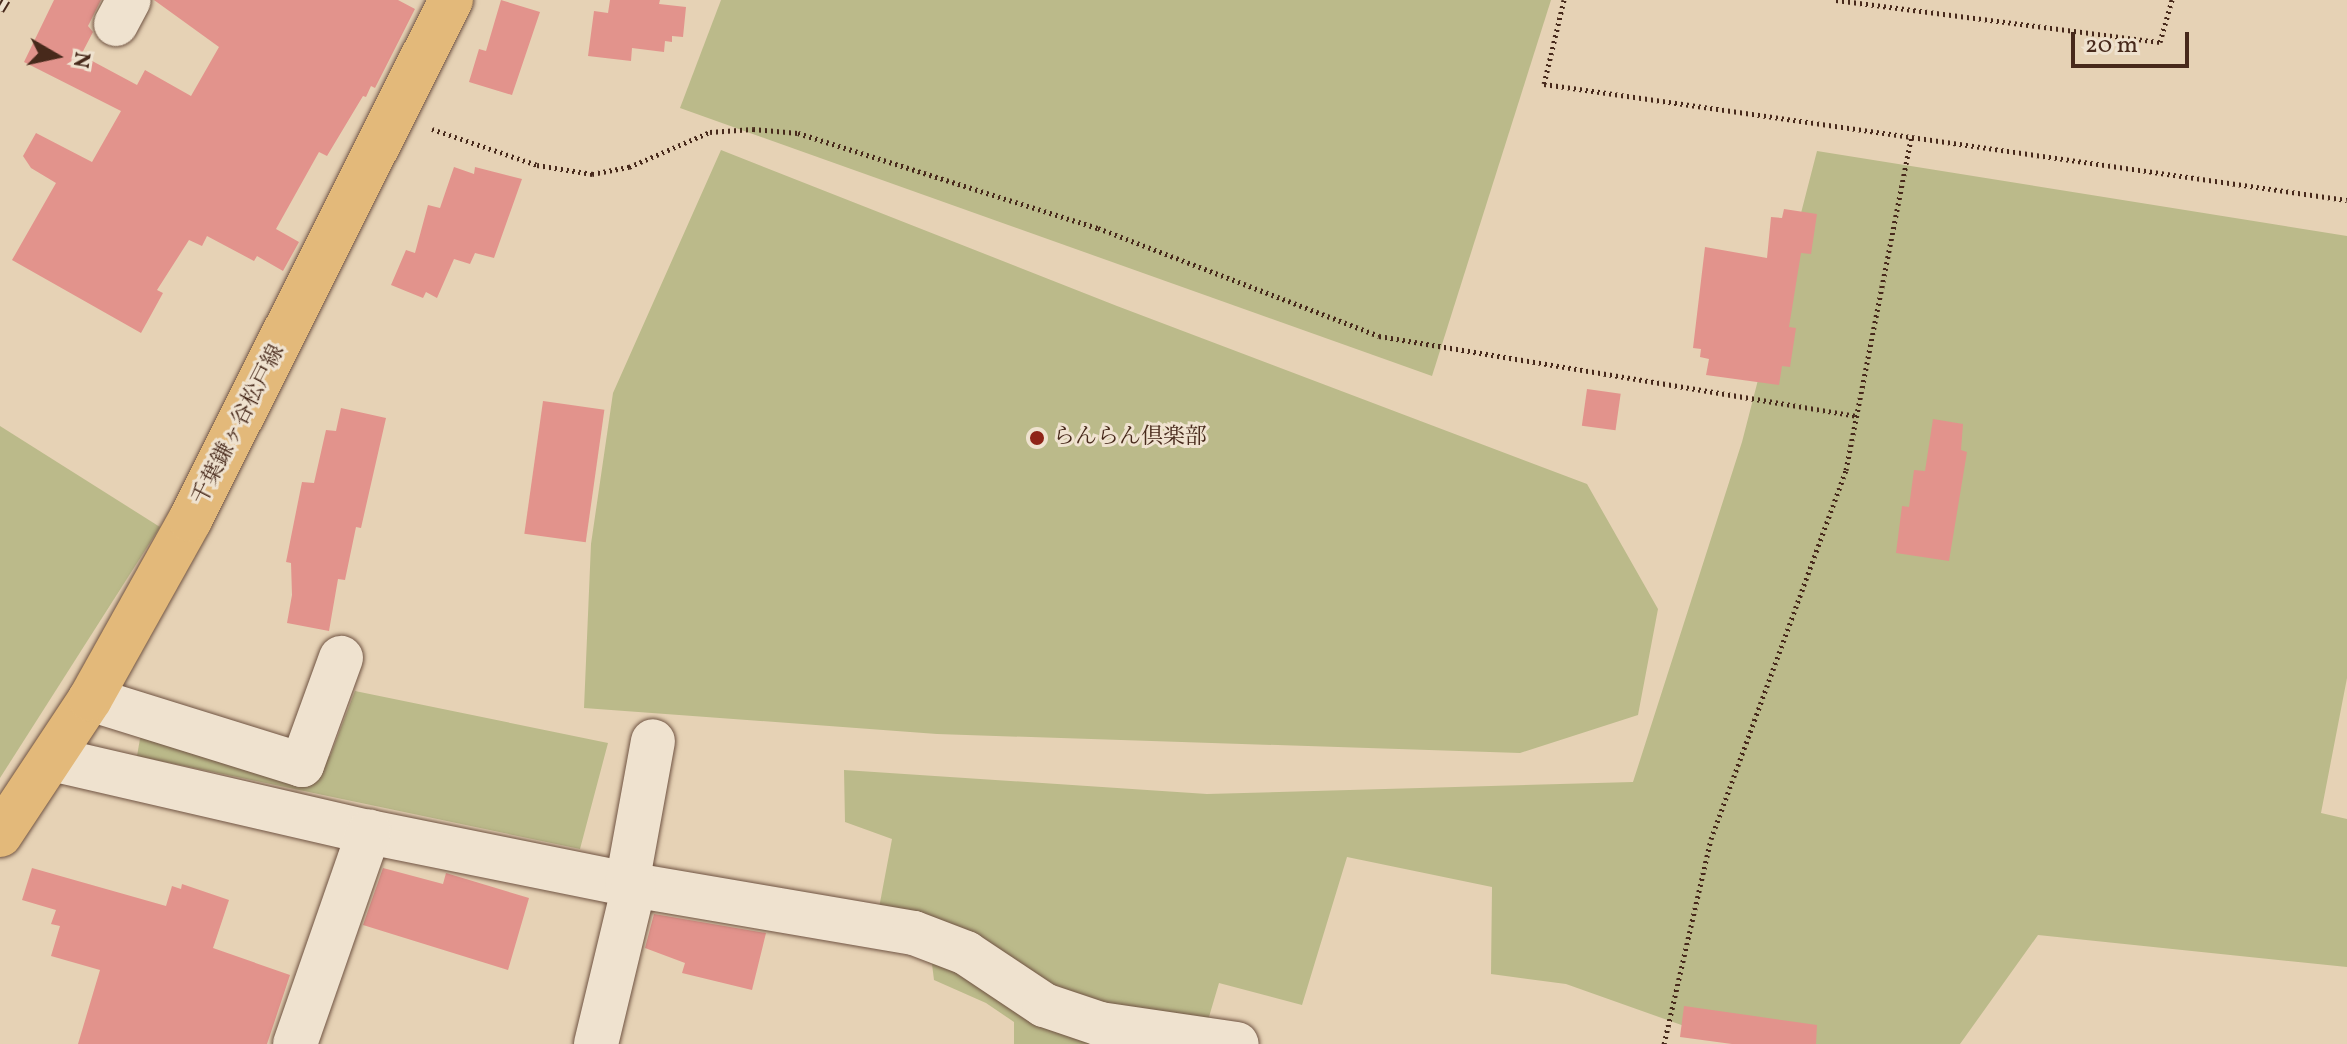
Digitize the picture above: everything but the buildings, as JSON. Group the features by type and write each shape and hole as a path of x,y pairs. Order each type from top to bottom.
{"main road":[{"name":"千葉鎌ヶ谷松戸線","path":"0,835 90,699 250,406 394,116 442,3"}],"street":[{"path":"90,699 302,765 341,658"},
{"path":"596,1044 631,885 653,741"},
{"path":"52,759 369,832 631,885 914,933 966,953 1044,1005 1100,1024 1237,1044"},
{"path":"295,1044 369,832"}],"path":[{"path":"1564,0 1544,84 2347,200"},
{"path":"1836,0 2160,42 2172,0"},
{"path":"394,116 537,165 592,174 629,167 710,132 753,129 798,133 1098,228 1379,336 1856,416"},
{"path":"1664,1044 1711,839 1846,470 1912,135"}],"shaded area":[{"path":"721,0 1551,0 1432,376 680,108"},
{"name":"らんらん倶楽部","path":"721,150 1117,306 1587,484 1658,609 1638,715 1520,753 937,734 584,708 591,544 613,393"},
{"path":"1817,151 2347,236 2347,678 2321,813 2347,819 2347,967 2038,935 1960,1044 1735,1044 1566,984 1491,974 1492,887 1347,857 1302,1005 1219,983 1201,1044 1014,1044 1014,1022 986,1003 934,980 932,964 896,947 879,908 892,839 845,822 844,770 1207,794 1633,782 1742,442"},
{"path":"0,426 160,527 0,778"},
{"path":"355,691 608,743 580,849 137,756 141,733 330,756"}],"railway":[{"path":"0,10 6,0"}],"place":[{"name":"らんらん倶楽部","path":"1037,438"}]}
